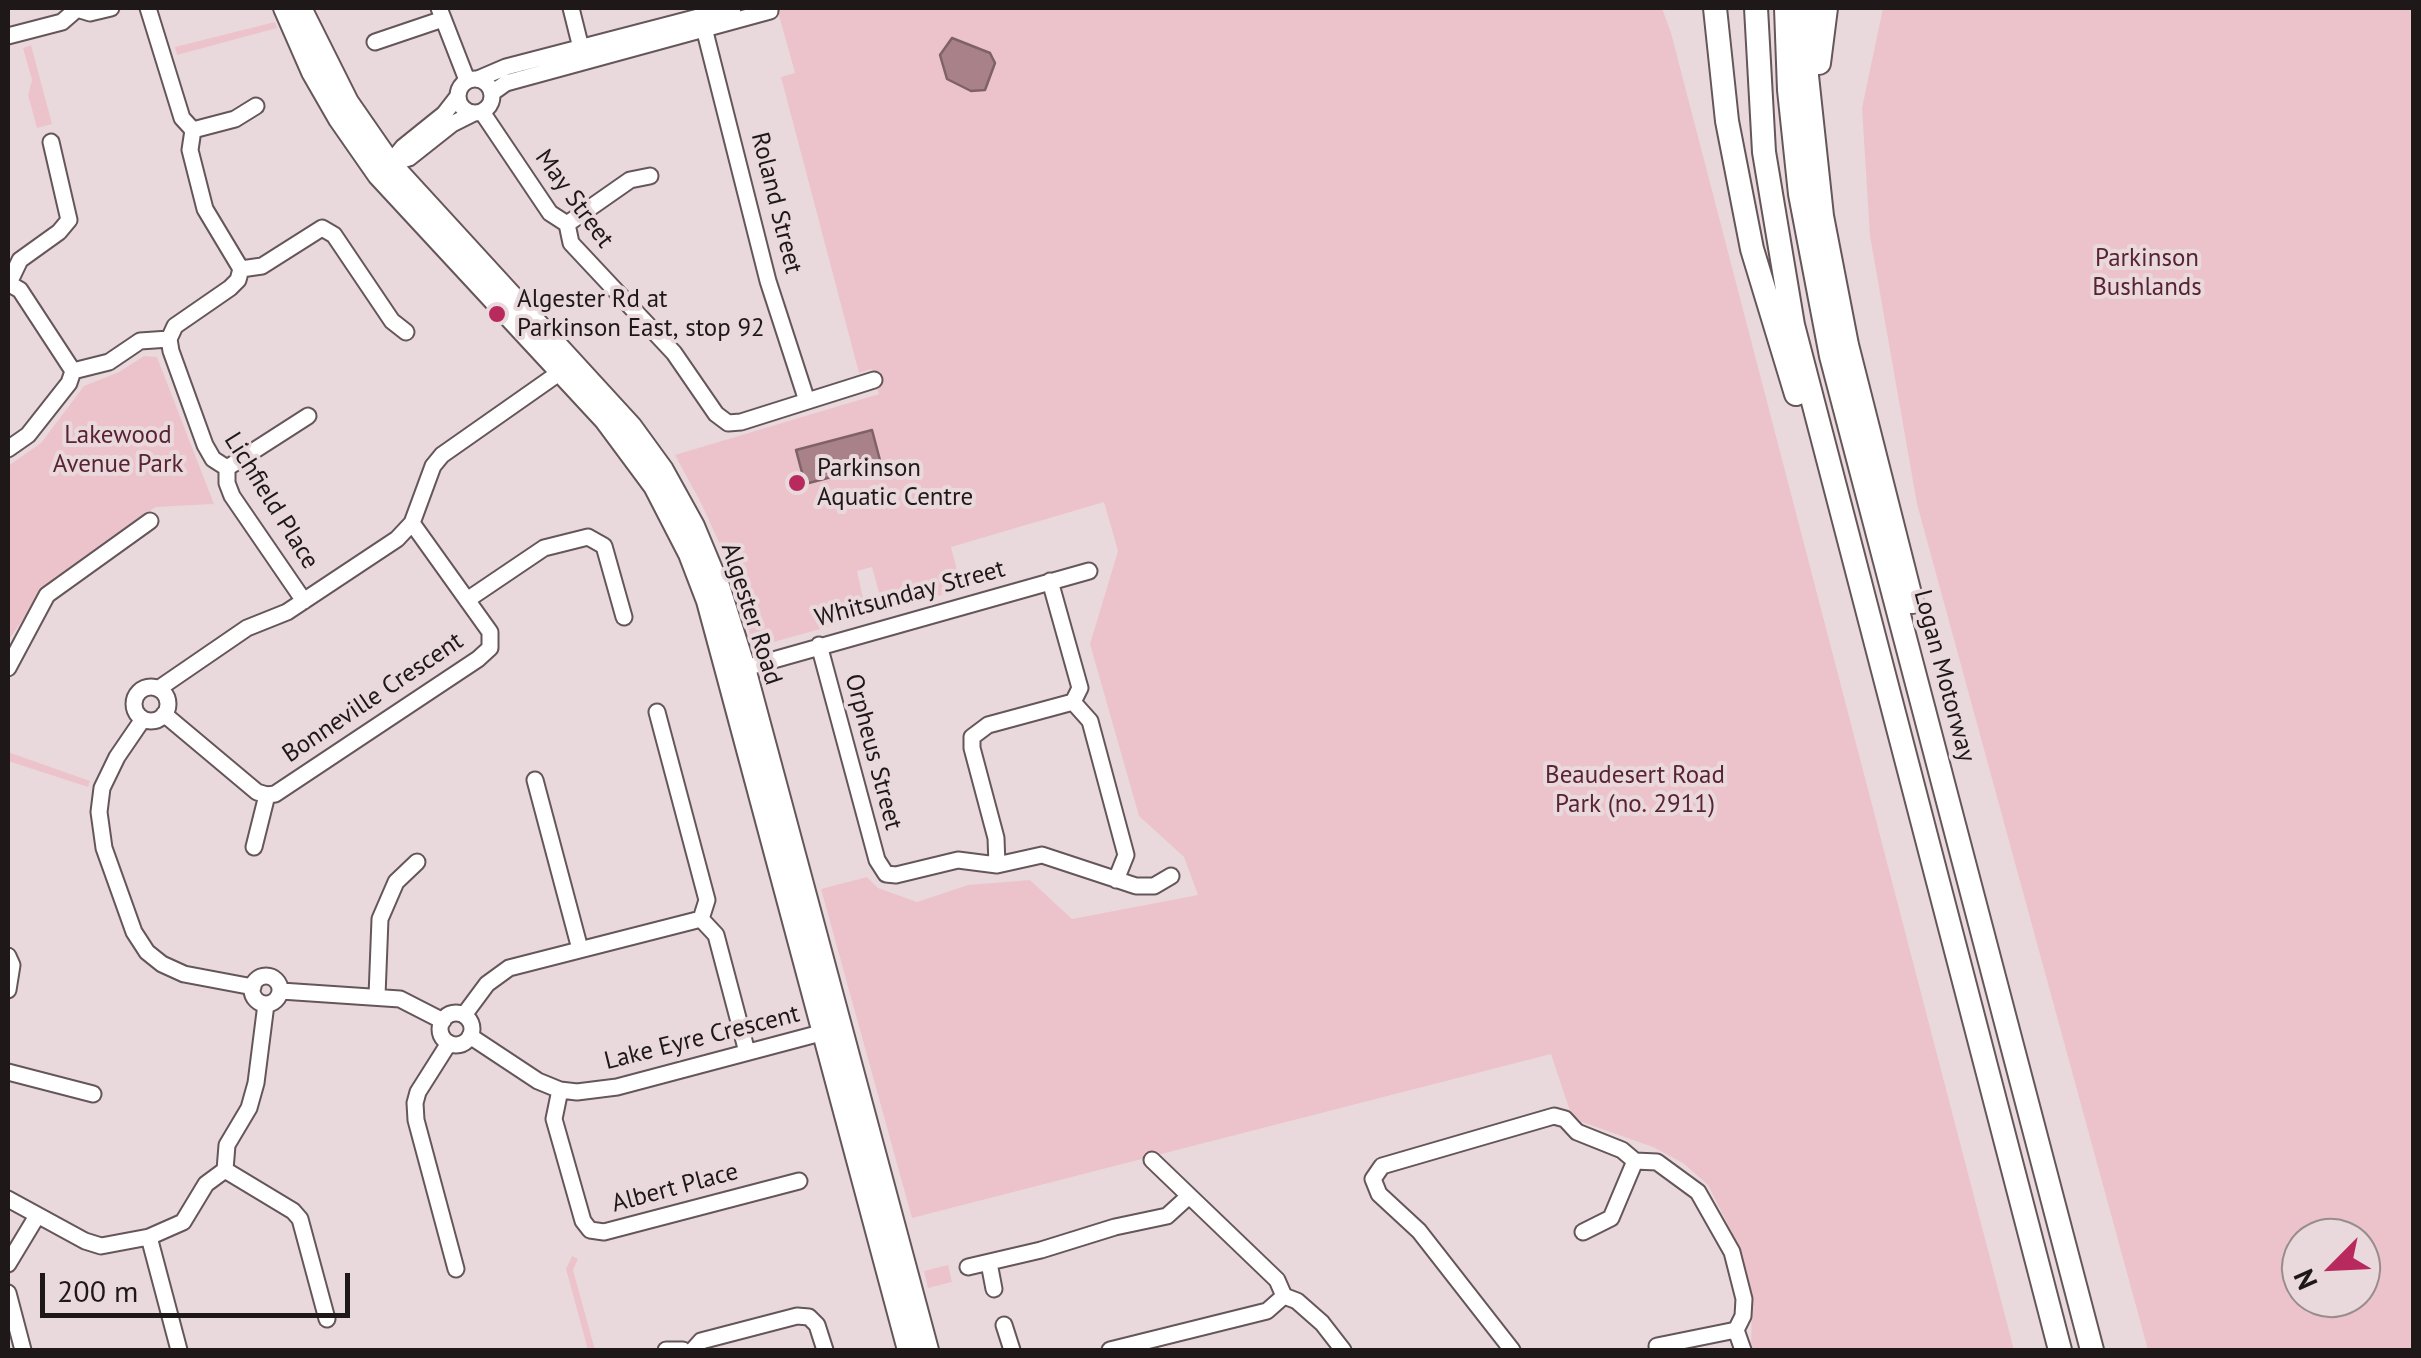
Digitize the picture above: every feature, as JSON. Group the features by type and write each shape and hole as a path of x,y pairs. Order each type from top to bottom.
{"highway":[{"path":"1714,8 1727,121 1752,249 1798,401 1824,445"},
{"path":"1728,8 1732,138"},
{"path":"1756,8 1760,101 1771,207 1793,325 2060,1350"},
{"name":"Logan Motorway","path":"1786,8 1793,137 1819,304 2092,1350"},
{"path":"1808,8 1806,55 1814,156 1844,332 1946,742 1944,782"},
{"path":"1814,156 1819,141 1817,84 1826,8"}],"main road":[{"name":"Algester Road","path":"284,8 330,103 385,170 567,366 629,450 672,520 736,671 832,1030 908,1350"},
{"name":"Algester Road","path":"301,8 385,170"},
{"name":"Algester Road","path":"832,1030 928,1350"}],"street":[{"path":"8,36 62,22 76,8 90,14 112,8"},
{"path":"148,8 182,118 193,130"},
{"path":"570,8 583,54"},
{"path":"703,22 733,8"},
{"path":"492,93 506,82 583,54 770,8"},
{"path":"375,42 441,13 473,80 487,84 492,93 490,104 452,124 409,158 385,170"},
{"name":"Roland Street","path":"703,22 768,281 807,402"},
{"path":"385,170 403,146 444,114 460,87 506,67 583,54"},
{"path":"458,96 461,106 478,112"},
{"path":"193,130 235,120 256,106"},
{"name":"May Street","path":"478,112 550,213 566,224 571,243 674,353 716,414 728,422 741,422 874,380"},
{"path":"193,130 190,150 204,209 242,268"},
{"path":"50,142 69,220 60,232 20,260 8,283 20,290 73,371"},
{"path":"566,224 630,180 650,176"},
{"path":"242,268 262,266 314,231 328,230 392,321 406,332"},
{"path":"73,371 109,362 140,340 168,339 175,326 238,280 242,268"},
{"name":"Lichfield Place","path":"168,339 206,445 213,458 227,468 226,482 232,496 304,601"},
{"path":"158,689 168,702 164,714 154,720 144,718 135,710 135,698 142,689 158,689 247,628 304,601 397,539 412,524 433,466 442,454 567,366"},
{"path":"8,450 28,435 69,383 73,371"},
{"path":"227,468 308,416"},
{"path":"8,668 47,596 150,521"},
{"name":"Bonneville Crescent","path":"164,714 258,792 276,794 490,648 490,632 412,524"},
{"path":"468,600 544,548 588,536 604,546 624,617"},
{"name":"Whitsunday Street","path":"736,671 1089,571"},
{"path":"996,865 996,838 972,737 988,726 1072,702 1080,688 1050,582"},
{"name":"Orpheus Street","path":"818,645 886,874 958,860 996,865 1042,855 1136,886 1154,886 1171,876"},
{"path":"1072,702 1090,721 1126,855 1116,880"},
{"path":"657,712 707,900 701,919"},
{"path":"144,718 117,757 102,788 99,812 104,848 134,932 147,952 162,964 184,974 253,987"},
{"path":"535,780 580,949"},
{"path":"254,846 267,795"},
{"path":"377,996 380,919 396,882 417,862"},
{"path":"464,1015 496,975 509,968 701,919"},
{"path":"701,919 716,935 747,1052"},
{"path":"8,956 12,965 8,990"},
{"path":"267,976 278,982 280,991 277,1000 266,1004 255,998 253,987 258,979 267,976"},
{"path":"280,991 400,999 443,1021"},
{"path":"8,1199 101,1246 150,1236 183,1222 206,1184 225,1170 227,1145 249,1108 266,1004"},
{"path":"454,1013 464,1015 471,1022 470,1036 463,1043 449,1043 442,1036 443,1021 454,1013"},
{"name":"Lake Eyre Crescent","path":"470,1036 538,1081 577,1092 617,1088 832,1030"},
{"path":"449,1043 418,1092 416,1120 456,1269"},
{"path":"8,1072 92,1094"},
{"name":"Albert Place","path":"560,1090 554,1119 582,1221 590,1230 604,1232 799,1181"},
{"path":"1512,1350 1419,1231 1379,1194 1374,1176 1382,1166 1554,1116 1564,1119 1577,1132 1622,1150 1635,1161 1657,1162 1698,1192 1732,1252 1744,1299 1743,1316 1736,1330 1743,1350"},
{"path":"1152,1160 1277,1280 1284,1296 1310,1312 1343,1350"},
{"path":"1582,1232 1611,1218 1635,1161"},
{"path":"225,1170 293,1210 300,1220 327,1319"},
{"path":"968,1267 1115,1226 1167,1216 1189,1196"},
{"path":"8,1264 37,1216"},
{"path":"150,1236 179,1350"},
{"path":"989,1263 994,1289"},
{"path":"8,1294 22,1350"},
{"path":"1110,1350 1267,1311 1284,1296"},
{"path":"693,1350 701,1341 797,1316 809,1318 817,1325 825,1350"},
{"path":"1004,1325 1012,1350"},
{"path":"1657,1346 1736,1330"},
{"path":"666,1350 683,1350"}],"green space":[{"name":"Beaudesert Road Park (no. 2911)","path":"777,8 1662,8 2014,1350 1751,1350 1752,1296 1732,1233 1708,1185 1683,1163 1653,1147 1582,1122 1570,1111 1551,1054 912,1218 821,889 867,877 878,888 917,902 968,885 1030,880 1072,919 1198,895 1184,857 1139,816 1090,644 1118,551 1104,502 951,547 962,589 884,611 872,567 857,571 867,616 763,645 753,644 730,567 675,455 879,394 871,369 859,373 781,77 795,73"},
{"name":"Parkinson Bushlands","path":"1883,8 2413,8 2413,1350 2148,1350 1917,504 1870,236 1862,108"},
{"path":"275,22 277,28 177,55 175,47"},
{"path":"31,45 52,124 37,128 28,95 32,80 23,48"},
{"name":"Lakewood Avenue Park","path":"144,356 157,357 214,504 156,507 138,518 39,596 8,641 8,466 41,443 84,386 119,372"},
{"path":"8,752 90,781 88,787 8,761"},
{"path":"572,1256 578,1259 573,1270 595,1350 588,1350 566,1269"},
{"path":"948,1265 952,1282 928,1288 924,1271"}],"shaded area":[{"path":"952,38 990,53 995,63 985,90 971,91 947,79 940,55"},
{"path":"872,430 881,464 805,484 796,450"}],"place":[{"name":"Algester Rd at Parkinson East, stop 92","path":"497,314"},
{"name":"Parkinson Aquatic Centre","path":"797,483"}]}
